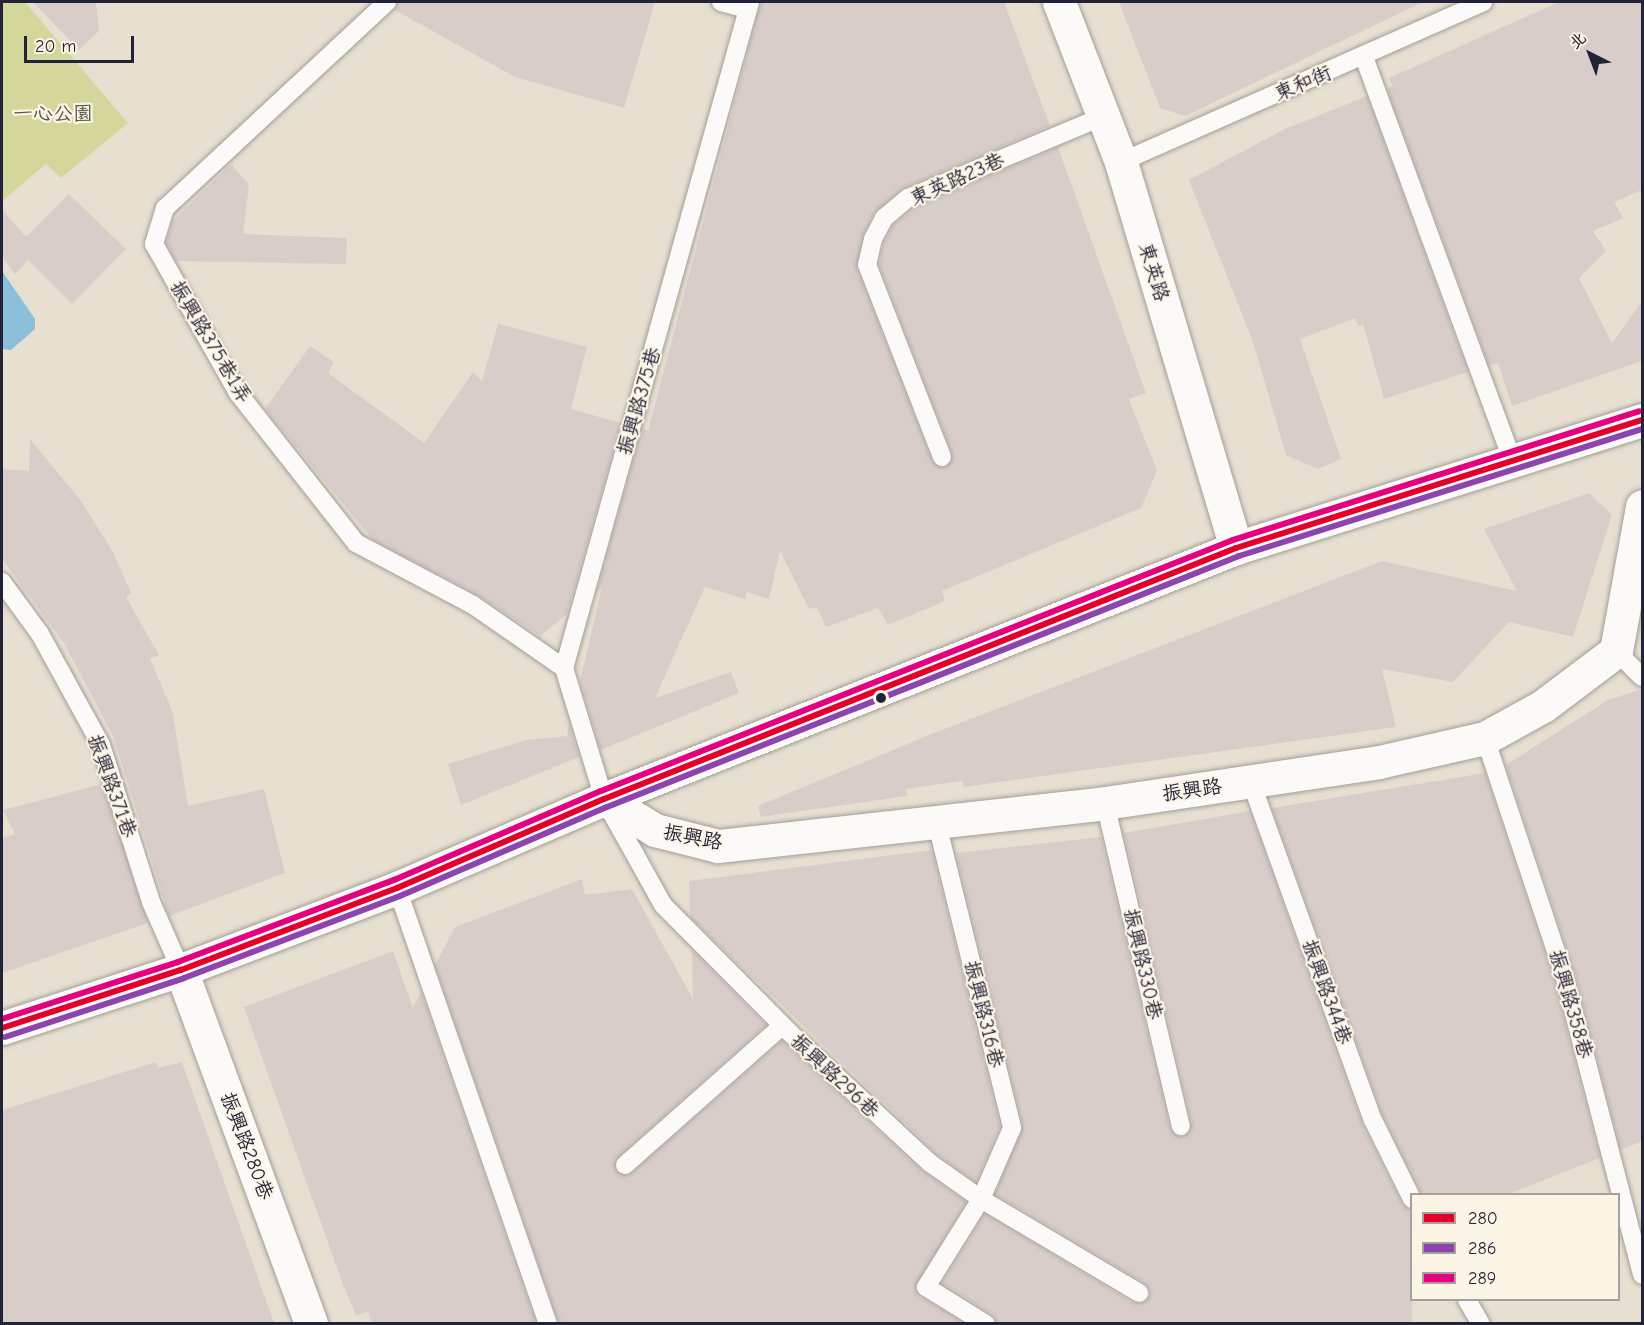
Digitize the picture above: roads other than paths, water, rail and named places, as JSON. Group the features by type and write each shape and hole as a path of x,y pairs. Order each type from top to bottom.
{"street":[{"name":"東英路","path":"1059,2 1121,162 1236,548"},
{"path":"2,1028 181,970 397,888 604,799 1236,548 1512,459 1642,420"},
{"path":"1616,651 1642,506"},
{"name":"振興路","path":"604,799 655,830 718,846 937,824 1251,782 1485,738 1543,705 1616,651"},
{"name":"振興路280巷","path":"181,970 311,1323"}],"lane":[{"name":"振興路375巷1弄","path":"387,2 165,208 154,244 238,393 356,543 473,604 564,668"},
{"path":"721,2 749,5"},
{"name":"東和街","path":"1121,162 1364,57 1483,2"},
{"name":"振興路375巷","path":"564,668 749,5"},
{"path":"1364,57 1512,459"},
{"name":"東英路23巷","path":"942,457 867,265 873,240 884,218 908,198 1104,116"},
{"name":"振興路371巷","path":"2,582 40,634 101,746 151,902 181,970"},
{"path":"1616,651 1642,677"},
{"path":"564,668 604,799"},
{"name":"振興路358巷","path":"1485,738 1564,975 1642,1275"},
{"name":"振興路344巷","path":"1251,782 1373,1120 1410,1195"},
{"name":"振興路296巷","path":"604,799 663,905 782,1026 930,1163 981,1199 1139,1293"},
{"name":"振興路330巷","path":"1105,803 1181,1126"},
{"name":"振興路316巷","path":"937,824 1012,1128 981,1199"},
{"path":"397,888 548,1323"},
{"path":"626,1165 782,1026"},
{"path":"981,1199 926,1287 986,1323"},
{"path":"1468,1301 1480,1323"}],"water":[{"path":"2,271 35,319 35,329 11,350 2,349"}],"park label":[{"name":"一心公園","path":"53,113"}]}
